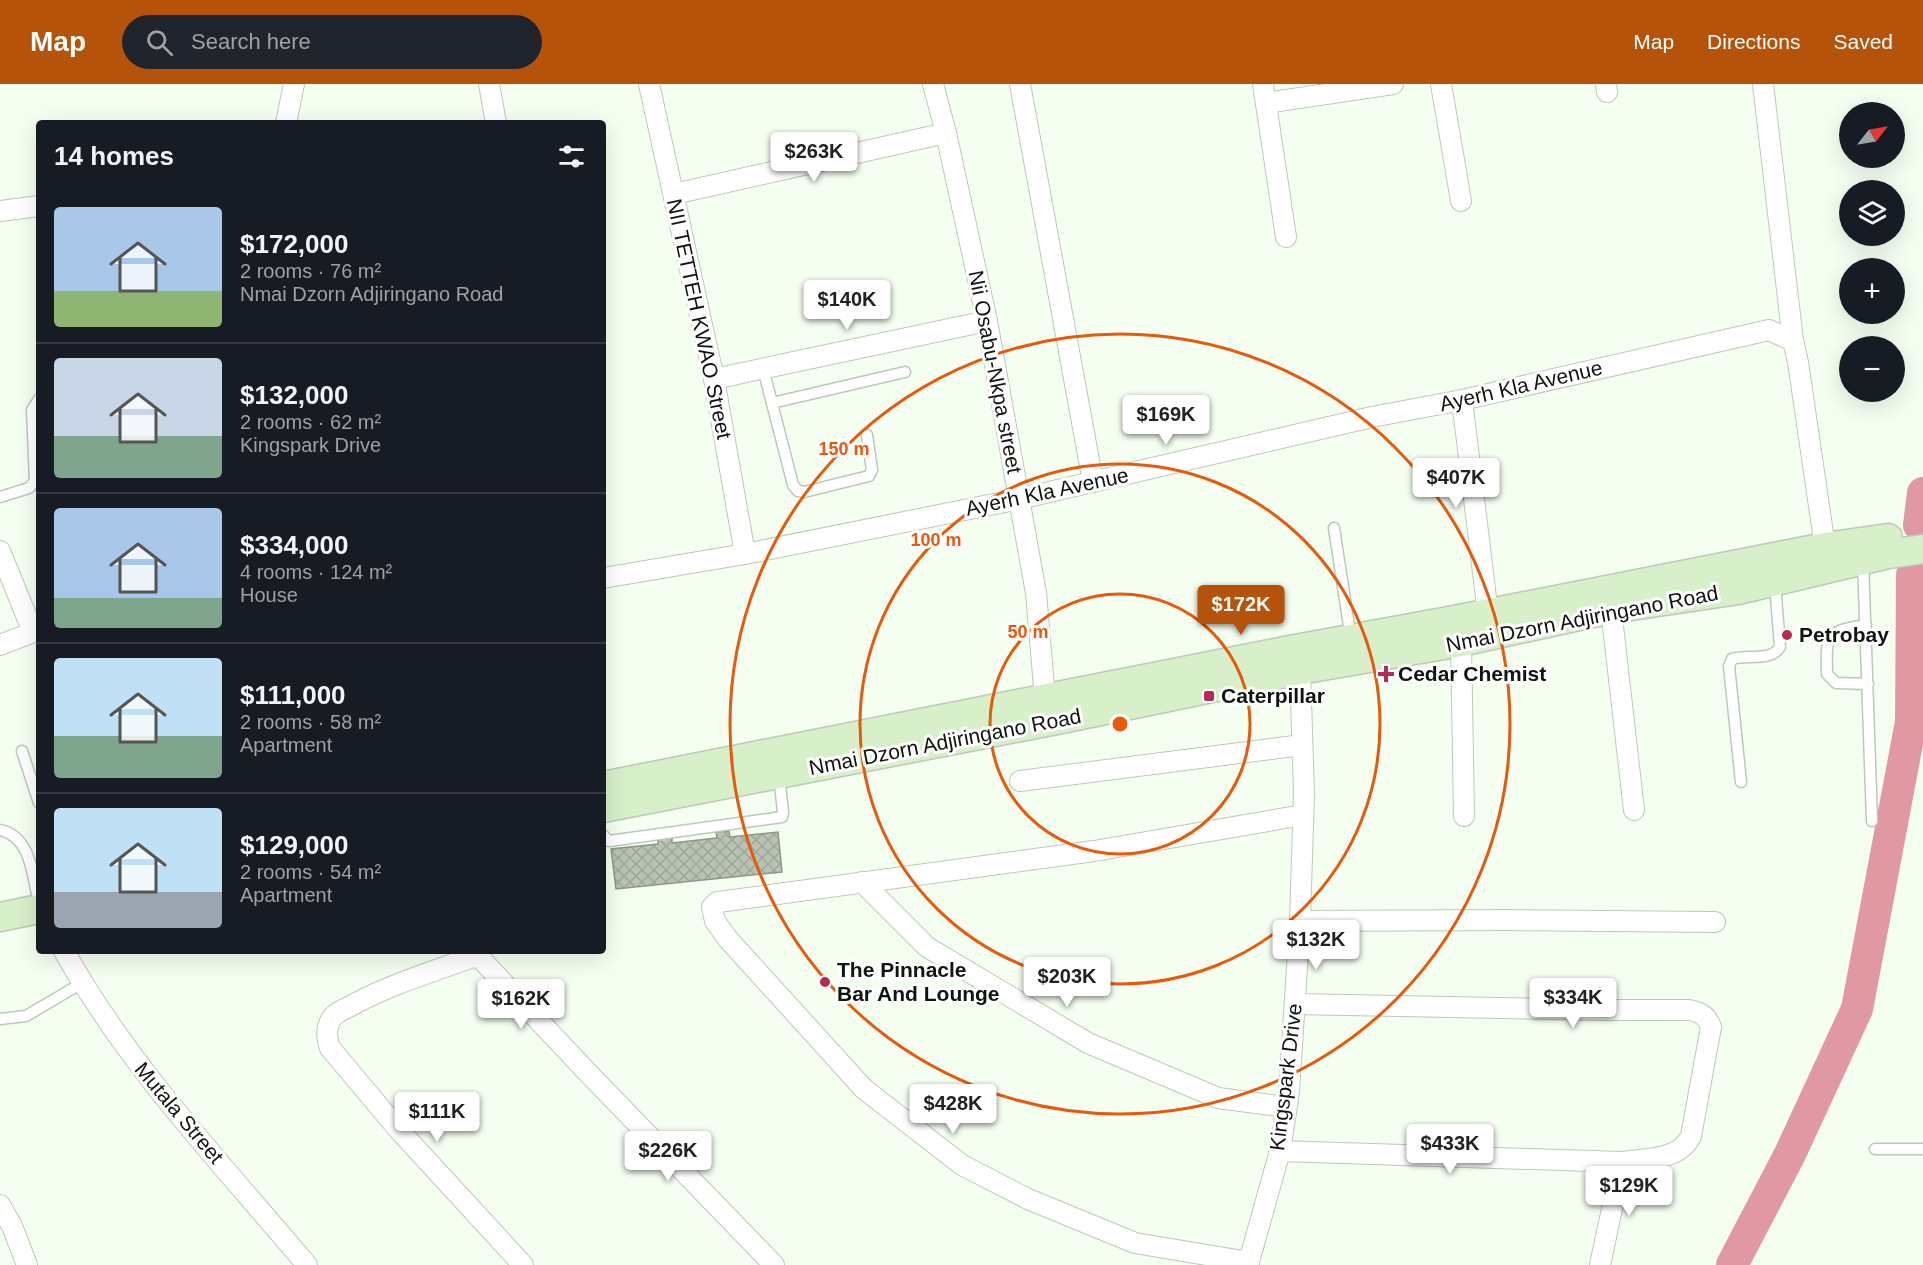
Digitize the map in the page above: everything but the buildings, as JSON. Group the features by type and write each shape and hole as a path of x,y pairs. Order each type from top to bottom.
{"main road":[{"name":"Nmai Dzorn Adjiringano Road","path":"606,785 1825,547 1923,533"},
{"name":"Nmai Dzorn Adjiringano Road","path":"606,807 1057,720 1300,670 1461,642 1611,609 1739,590 1923,549"},
{"path":"0,901 36,899"},
{"path":"0,918 36,900"}],"street":[{"path":"287,120 294,84"},
{"path":"489,84 495,120"},
{"name":"NII TETTEH KWAO Street","path":"649,84 714,379 745,554"},
{"name":"Nii Osabu-Nkpa street","path":"933,84 987,321 1036,593 1045,699"},
{"path":"1020,84 1093,482"},
{"path":"1286,237 1264,93 1393,84"},
{"path":"1441,84 1461,201"},
{"path":"1763,84 1793,341 1825,547"},
{"path":"674,194 946,133"},
{"path":"0,211 36,207"},
{"path":"714,379 987,321"},
{"name":"Ayerh Kla Avenue","path":"606,577 745,554 1019,499 1372,417 1462,400 1769,330 1793,341"},
{"path":"1462,400 1488,614"},
{"path":"0,552 36,631 0,645"},
{"path":"1611,609 1634,810"},
{"path":"1461,642 1464,816"},
{"name":"Kingspark Drive","path":"1249,1264 1280,1151 1296,1004 1303,815 1300,670"},
{"path":"1020,781 1302,745"},
{"path":"1249,1264 1135,1243 1028,1199 962,1165 864,1089 727,938 715,921 712,907 717,902 1094,851 1303,815"},
{"path":"862,882 927,947 1088,1042 1218,1098 1286,1107"},
{"path":"1300,921 1715,922"},
{"name":"Mutala Street","path":"66,954 82,983 132,1058 307,1265"},
{"path":"523,1265 398,1129 330,1048 326,1039 328,1026 334,1015 406,981 470,957 481,959 774,1265"},
{"path":"1280,1151 1622,1162 1673,1154 1684,1148 1691,1136 1712,1027 1708,1018 1699,1012 1689,1010 1296,1004"},
{"path":"1600,1265 1622,1162"},
{"path":"0,1205 12,1226 27,1265"}],"lane":[{"path":"763,368 793,485 798,491 804,492 869,476 872,471 867,435"},
{"path":"772,403 905,372"},
{"path":"0,497 29,488 35,481 32,410 36,404"},
{"path":"1334,528 1351,639"},
{"path":"1863,561 1872,821"},
{"path":"1742,783 1729,666 1732,659 1738,657 1772,655 1778,652 1780,647 1775,582"},
{"path":"1866,625 1835,632 1826,646 1827,674 1836,683 1868,684"},
{"path":"22,751 36,794"},
{"path":"606,838 609,841 782,817 779,774"},
{"path":"0,830 9,832 25,849 36,890"},
{"path":"0,1019 26,1016 82,983"},
{"path":"1875,1149 1923,1149"}],"waterway":[{"path":"1919,525 1923,493"},
{"path":"1732,1265 1790,1154 1857,1009 1911,722 1912,575"}],"place":[{"name":"Petrobay","path":"1787,635"},
{"name":"Cedar Chemist","path":"1386,674"},
{"name":"Caterpillar","path":"1209,696"},
{"name":"The Pinnacle Bar And Lounge","path":"825,982"}]}
